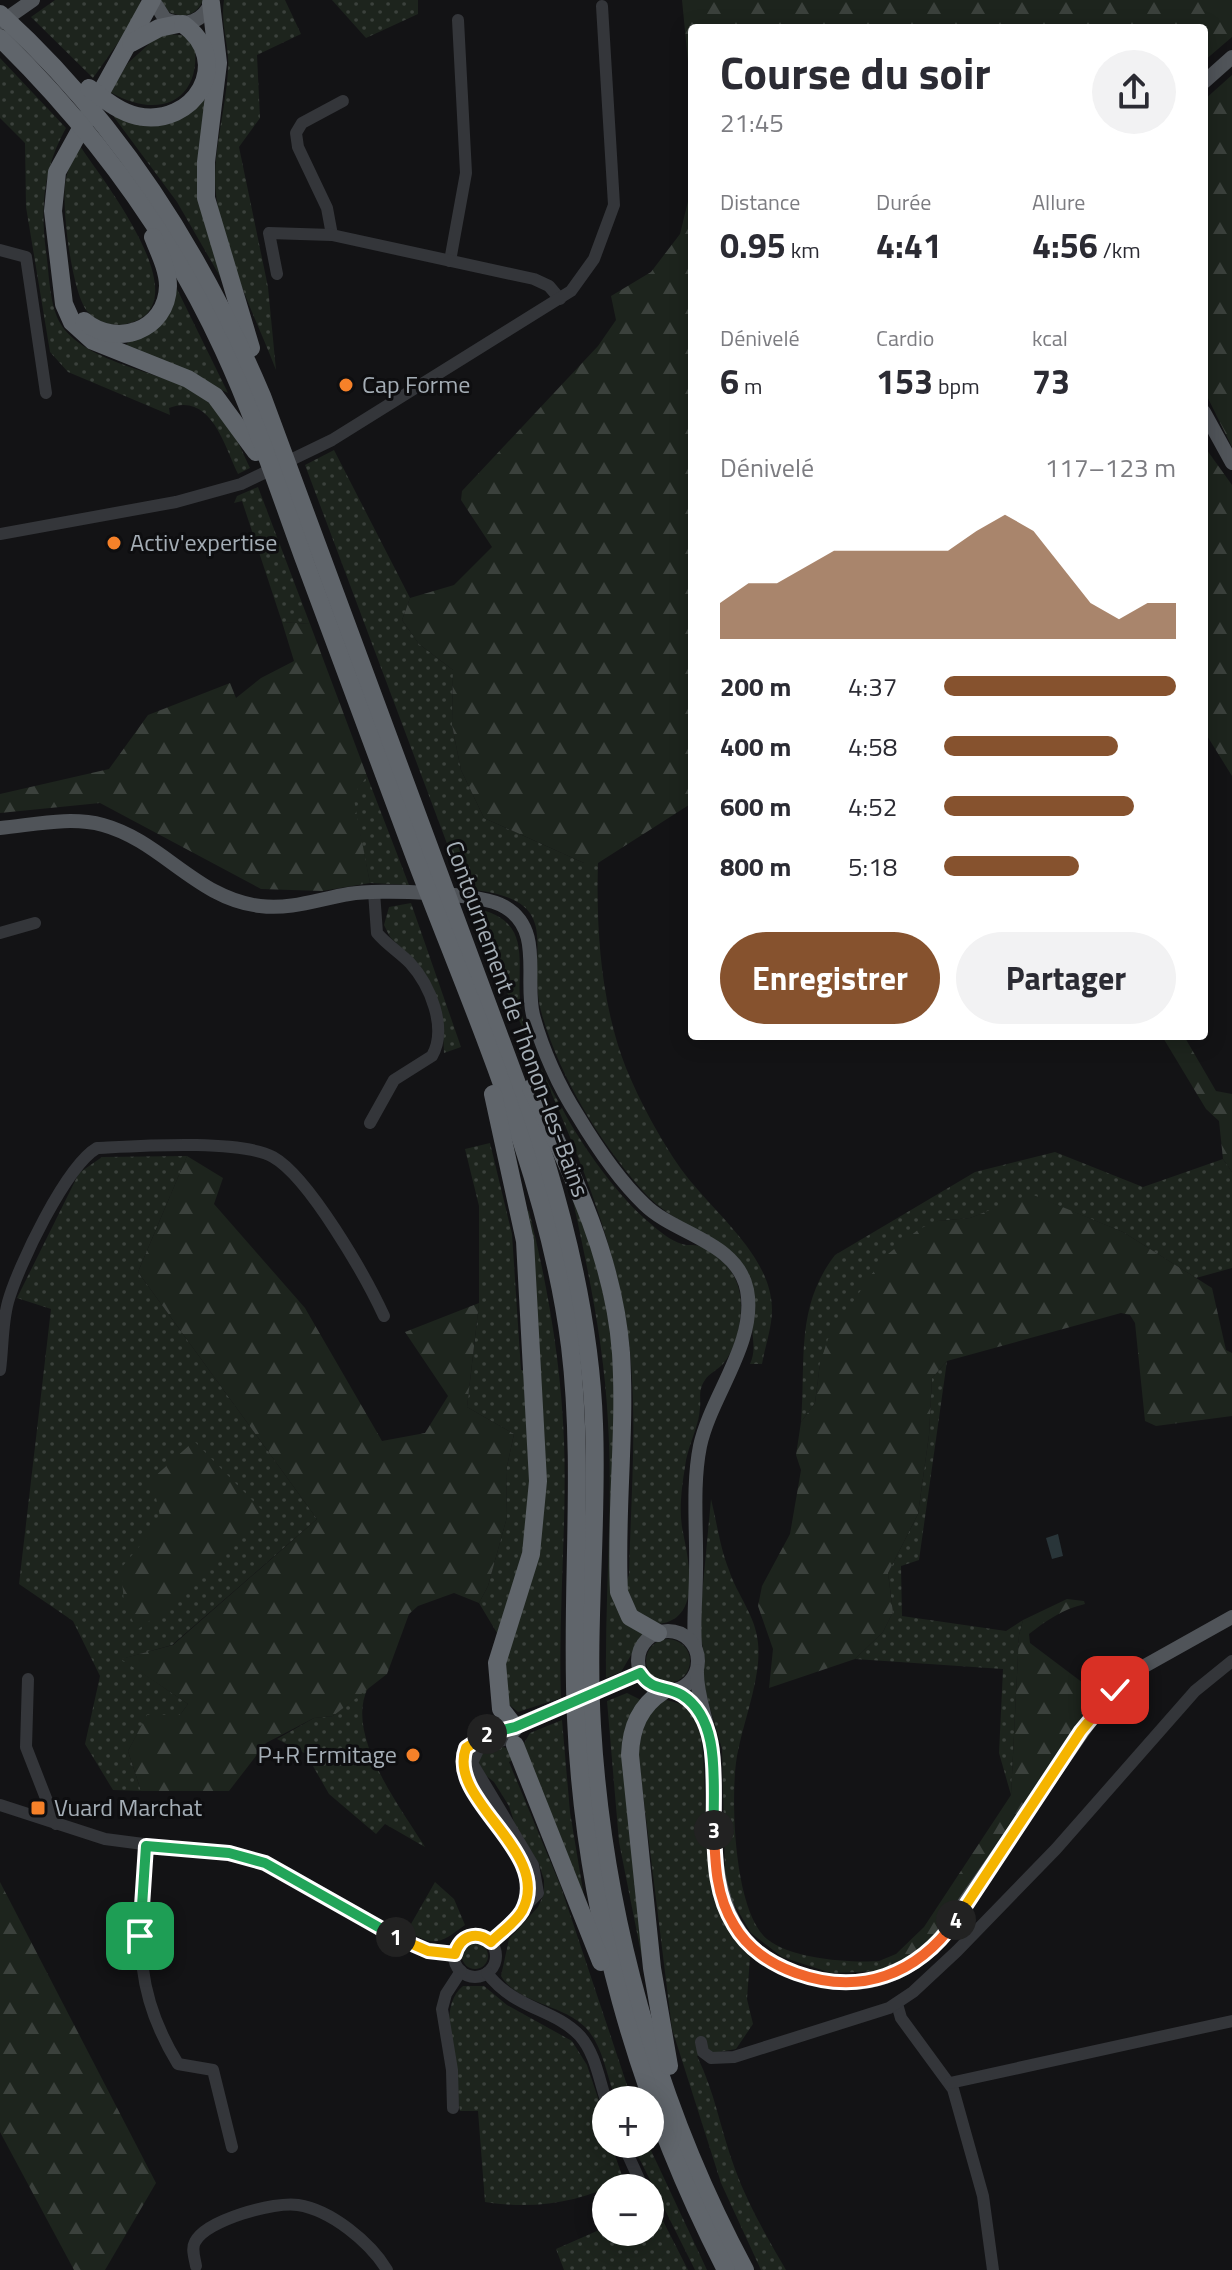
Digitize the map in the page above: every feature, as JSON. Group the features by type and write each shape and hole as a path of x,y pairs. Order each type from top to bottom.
{"highway":[{"path":"152,0 129,45 105,79 63,155 54,184 53,211 68,313 85,336 188,379 215,396 275,481"},
{"path":"211,1 218,63 206,162 206,198 275,431"},
{"name":"Contournement de Thonon-les-Bains","path":"0,14 36,49 111,134 176,227 231,326 275,431 546,1162 577,1282 594,1422 591,1678 598,1788 627,1956 652,2047 681,2128 745,2270"},
{"path":"36,49 116,107 142,117 160,116 192,100 207,71 204,46 181,24 159,28 129,45"},
{"name":"Contournement de Thonon-les-Bains","path":"0,38 63,104 143,208 213,329 275,481 542,1206 569,1340 578,1461 574,1626 579,1766 600,1916 633,2044 673,2156 726,2270"},
{"path":"62,285 80,317 102,333 130,334 154,320 167,296 167,278 143,208"},
{"path":"481,983 577,1183 602,1254 621,1352 620,1599 630,1617 664,1632"},
{"path":"471,1008 520,1208 529,1289 537,1518 529,1563 501,1644 496,1672 501,1709 633,2044"},
{"path":"668,1691 641,1710 632,1733 630,1755 656,1999 681,2128"}],"main road":[{"path":"0,23 33,0"},
{"path":"152,0 161,15 181,24 198,19 211,1"},
{"path":"1208,78 1232,57"},
{"path":"1208,419 1232,463"},
{"path":"0,828 72,821 103,825 131,836 204,887 247,904 294,906 374,892 472,898 504,906 526,930 530,946 534,1019 562,1086 587,1129 640,1201 666,1222 723,1252 745,1283 749,1302 744,1334 699,1450 695,1646 707,1724 716,1869 733,1924 756,1950 787,1969 833,1982 869,1981 904,1969 941,1939 1104,1701 1141,1668 1232,1617"},
{"path":"696,1591 683,1618 642,1647 638,1660 640,1673 651,1686 691,1702 707,1724"},
{"path":"664,1632 682,1634 695,1646"},
{"path":"668,1691 690,1682 697,1671"},
{"path":"514,1737 556,1708 640,1673"}],"street":[{"path":"0,534 176,502 241,484 323,445 575,287 594,259 614,205 602,6"},
{"path":"450,261 466,173 458,20"},
{"path":"332,235 327,208 298,147 296,133 302,123 343,101"},
{"path":"277,274 269,233 332,235 538,280 560,299"},
{"path":"0,250 26,257 46,393"},
{"path":"370,1123 394,1080 432,1056 438,1043 438,1027 420,976 377,933 374,892"},
{"path":"0,933 35,923"},
{"path":"0,1370 3,1329 15,1281 70,1172 97,1148 223,1147 272,1156 297,1176 310,1193 372,1289 384,1316"},
{"path":"701,2042 703,2052 711,2058 752,2053 897,2004 957,1951 1064,1840 1187,1699 1232,1661"},
{"path":"28,1679 26,1747 56,1824"},
{"path":"491,1942 521,1913 528,1888 525,1869 462,1766 466,1748 475,1739 514,1737"},
{"path":"0,1805 105,1839 229,1853 265,1863 402,1940 428,1951 455,1954"},
{"path":"146,1846 139,1950 145,1991 178,2064 213,2070 232,2147"},
{"path":"480,1936 491,1942 496,1959 487,1973 474,1977 461,1971 455,1954 459,1944 467,1937 480,1936"},
{"path":"453,2108 452,2070 442,2009 446,1994 461,1971"},
{"path":"487,1973 511,1998 567,2026 580,2037 590,2052 601,2086"},
{"path":"897,2004 901,2018 950,2083 983,2196 993,2270"},
{"path":"950,2083 1232,2021"},
{"path":"196,2266 193,2246 197,2238 235,2217 281,2203 301,2205 325,2215 379,2256 387,2270"}],"green space":[{"path":"55,0 140,0 142,9 93,78 31,17"},
{"path":"160,0 203,0 194,12 185,15 169,12"},
{"path":"224,0 285,0 301,34 257,55 260,118 239,147 268,287 276,370 229,251 217,202 215,165 228,70"},
{"path":"332,0 418,0 418,14 366,38"},
{"path":"682,0 1232,0 1232,37 1208,58 1208,24 688,24 688,62"},
{"path":"169,34 189,36 194,40 192,78 185,91 174,100 146,105 110,92 128,63 149,44 149,40"},
{"path":"0,58 66,128 48,172 44,203 44,234 52,301 57,317 67,333 83,346 187,388 212,403 237,440 250,468 238,474 214,424 196,407 183,405 169,408 170,415 68,372 50,352 26,207 25,143 0,118"},
{"path":"1232,75 1232,447 1208,398 1208,96"},
{"path":"206,91 202,156 229,292 177,202 111,113 130,120"},
{"path":"80,146 125,212 152,269 155,294 148,313 126,324 110,324 91,315 77,287 69,251 64,198 70,165"},
{"path":"688,201 688,806 598,863 584,863 484,818 461,770 452,725 453,670 419,644 402,620 410,598 454,585 492,547 461,500 462,491 598,346 616,320 611,296 651,272 680,234"},
{"path":"176,287 228,393 125,346"},
{"path":"334,450 410,598 402,620 419,644 453,670 452,725 461,770 484,818 584,863 598,863 602,967 618,1044 638,1094 673,1157 738,1235 762,1271 772,1310 762,1364 750,1364 753,1348 752,1293 745,1270 733,1254 718,1242 660,1207 641,1189 610,1150 570,1085 542,1015 536,930 531,915 519,903 498,894 464,889 305,465"},
{"path":"1208,452 1232,485 1232,776 1208,737"},
{"path":"258,487 310,624 282,622 242,501 234,503 237,496"},
{"path":"282,622 310,624 367,776 353,795 370,883 322,891 261,889 100,803 0,813 0,794 109,769 148,715 230,683 236,698 261,678 294,661"},
{"path":"367,776 409,885 370,883 352,795"},
{"path":"411,903 461,1047 444,1053 443,1032 412,960 390,937 384,925 389,907"},
{"path":"473,908 494,914 508,923 515,935 519,949 522,1015 529,1039 551,1088 591,1155 626,1200 658,1230 678,1243 697,1245 722,1261 731,1271 740,1292 741,1314 737,1336 729,1356 703,1384 699,1415 686,1460 681,1512 690,1584 688,1599 673,1620 658,1624 631,1608 626,1582 629,1575 633,1475 632,1374 624,1309 612,1256 577,1155"},
{"path":"1164,1040 1186,1040 1216,1091 1232,1094 1232,1172 1223,1159 1219,1121 1206,1109"},
{"path":"490,1143 512,1234 521,1370 525,1370 532,1468 529,1526 497,1633 479,1603 488,1586 507,1517 506,1471 514,1434 467,1407 479,1303 479,1206 465,1149"},
{"path":"1055,1152 1143,1187 1223,1159 1232,1172 1232,1268 1196,1278 1123,1232 1032,1195 970,1218 938,1221 820,1363 815,1403 801,1422 808,1314 822,1275 835,1255 975,1172"},
{"path":"187,1156 138,1272 317,1519 172,1645 122,1659 188,1704 180,1715 147,1716 128,1751 141,1791 113,1790 85,1744 100,1676 73,1621 19,1584 51,1309 17,1298 79,1173 102,1157"},
{"path":"187,1156 223,1178 214,1204 305,1308 382,1441 425,1433 448,1396 405,1332 479,1303 467,1407 514,1434 506,1471 507,1517 488,1586 479,1603 454,1593 418,1606 409,1614 387,1674 333,1716 314,1718 266,1743 229,1791 141,1791 128,1751 147,1715 180,1715 188,1704 121,1659 173,1645 317,1519 138,1272"},
{"path":"570,1187 587,1224 614,1341 615,1591 644,1633 621,1672 606,1678 610,1486 606,1392 594,1304"},
{"path":"1031,1194 1123,1232 1212,1288 1226,1350 1232,1353 1232,1416 1156,1426 1145,1421 1135,1323 1130,1315 1121,1313 947,1361 932,1378 929,1435 918,1514 888,1573 893,1612 883,1632 855,1659 769,1688 773,1649 758,1606 762,1586 790,1534 801,1470 796,1455 801,1422 815,1403 820,1363 828,1339 888,1254 919,1229 938,1221 970,1218"},
{"path":"529,1211 552,1325 562,1412 565,1473 561,1698 518,1712 506,1702 502,1669 532,1574 525,1212"},
{"path":"947,1361 919,1560 901,1566 902,1616 1006,1631 1023,1620 1019,1635 1011,1795 999,1753 1003,1669 855,1659 883,1632 893,1612 888,1573 918,1514 929,1435 932,1378"},
{"path":"194,1441 262,1510 188,1593 137,1630 124,1603 121,1568 161,1521 152,1479"},
{"path":"711,1499 726,1562 754,1624 758,1643 757,1672 736,1763 734,1803 737,1856 748,1905 756,1925 777,1946 821,1958 879,1961 883,1971 831,1973 782,1957 751,1933 731,1899 725,1873 722,1749 702,1680 705,1659 699,1628"},
{"path":"1067,1599 1084,1601 1085,1604 1062,1612 1042,1624 1029,1634 1030,1643 1099,1695 943,1925 923,1949 883,1971 879,1961 896,1954 924,1927 1011,1795 1019,1635 1023,1620"},
{"path":"668,1639 684,1645 690,1661 684,1677 668,1683 652,1677 646,1661 652,1645"},
{"path":"368,1688 363,1707 363,1727 369,1749 390,1792 425,1847 385,1824 376,1834 329,1794 306,1754 277,1739 314,1718 333,1716"},
{"path":"627,1693 643,1701 638,1707 643,1963 619,1842 607,1701"},
{"path":"663,1699 688,1706 699,1724 710,1876 730,1932 750,1957 747,1999 753,2024 736,2049 697,2056 740,2182 786,2270 761,2270 721,2183 672,2029 638,1753 645,1717"},
{"path":"562,1720 570,1812 585,1903 523,1745 530,1733"},
{"path":"501,1746 508,1749 513,1760 509,1762 561,1887 627,2086 611,2086 600,2050 585,2027 565,2013 518,1993 501,1976 509,1939 538,1907 544,1894 544,1880 539,1864 515,1825 509,1806 494,1782 479,1770 478,1758 483,1751"},
{"path":"0,1882 156,2183 105,2270 74,2270 0,2132"},
{"path":"435,1882 454,1899 465,1925 443,1939 431,1941 407,1931"},
{"path":"475,1943 485,1946 488,1956 485,1966 475,1969 465,1966 462,1956 465,1946"},
{"path":"463,1986 484,1986 507,2005 572,2041 587,2065 594,2086 592,2158 616,2158 622,2174 592,2174 592,2193 573,2199 522,2205 485,2202 478,2111 460,2111 450,2044 450,2010"},
{"path":"639,2158 655,2158 662,2174 647,2174"},
{"path":"664,2178 707,2270 695,2270 664,2208"},
{"path":"664,2223 688,2270 564,2270 556,2249 592,2233 592,2246 664,2246"}],"shaded area":[{"path":"1058,1534 1063,1556 1052,1559 1046,1538"}],"place":[{"name":"Cap Forme","path":"346,385"},
{"name":"Activ'expertise","path":"114,543"},
{"name":"P+R Ermitage","path":"413,1755"},
{"name":"Vuard Marchat","path":"38,1808"}],"route":[{"path":"140,1936 146,1846 229,1853 267,1863 402,1940 428,1951 455,1954 459,1944 473,1935 491,1942 521,1913 528,1882 525,1869 466,1778 462,1760 466,1748 481,1736 515,1727 640,1673 655,1688 674,1691 687,1699 707,1724 718,1881 733,1924 746,1942 776,1964 809,1977 845,1983 881,1979 914,1964 941,1939 1081,1731 1115,1690"}]}
